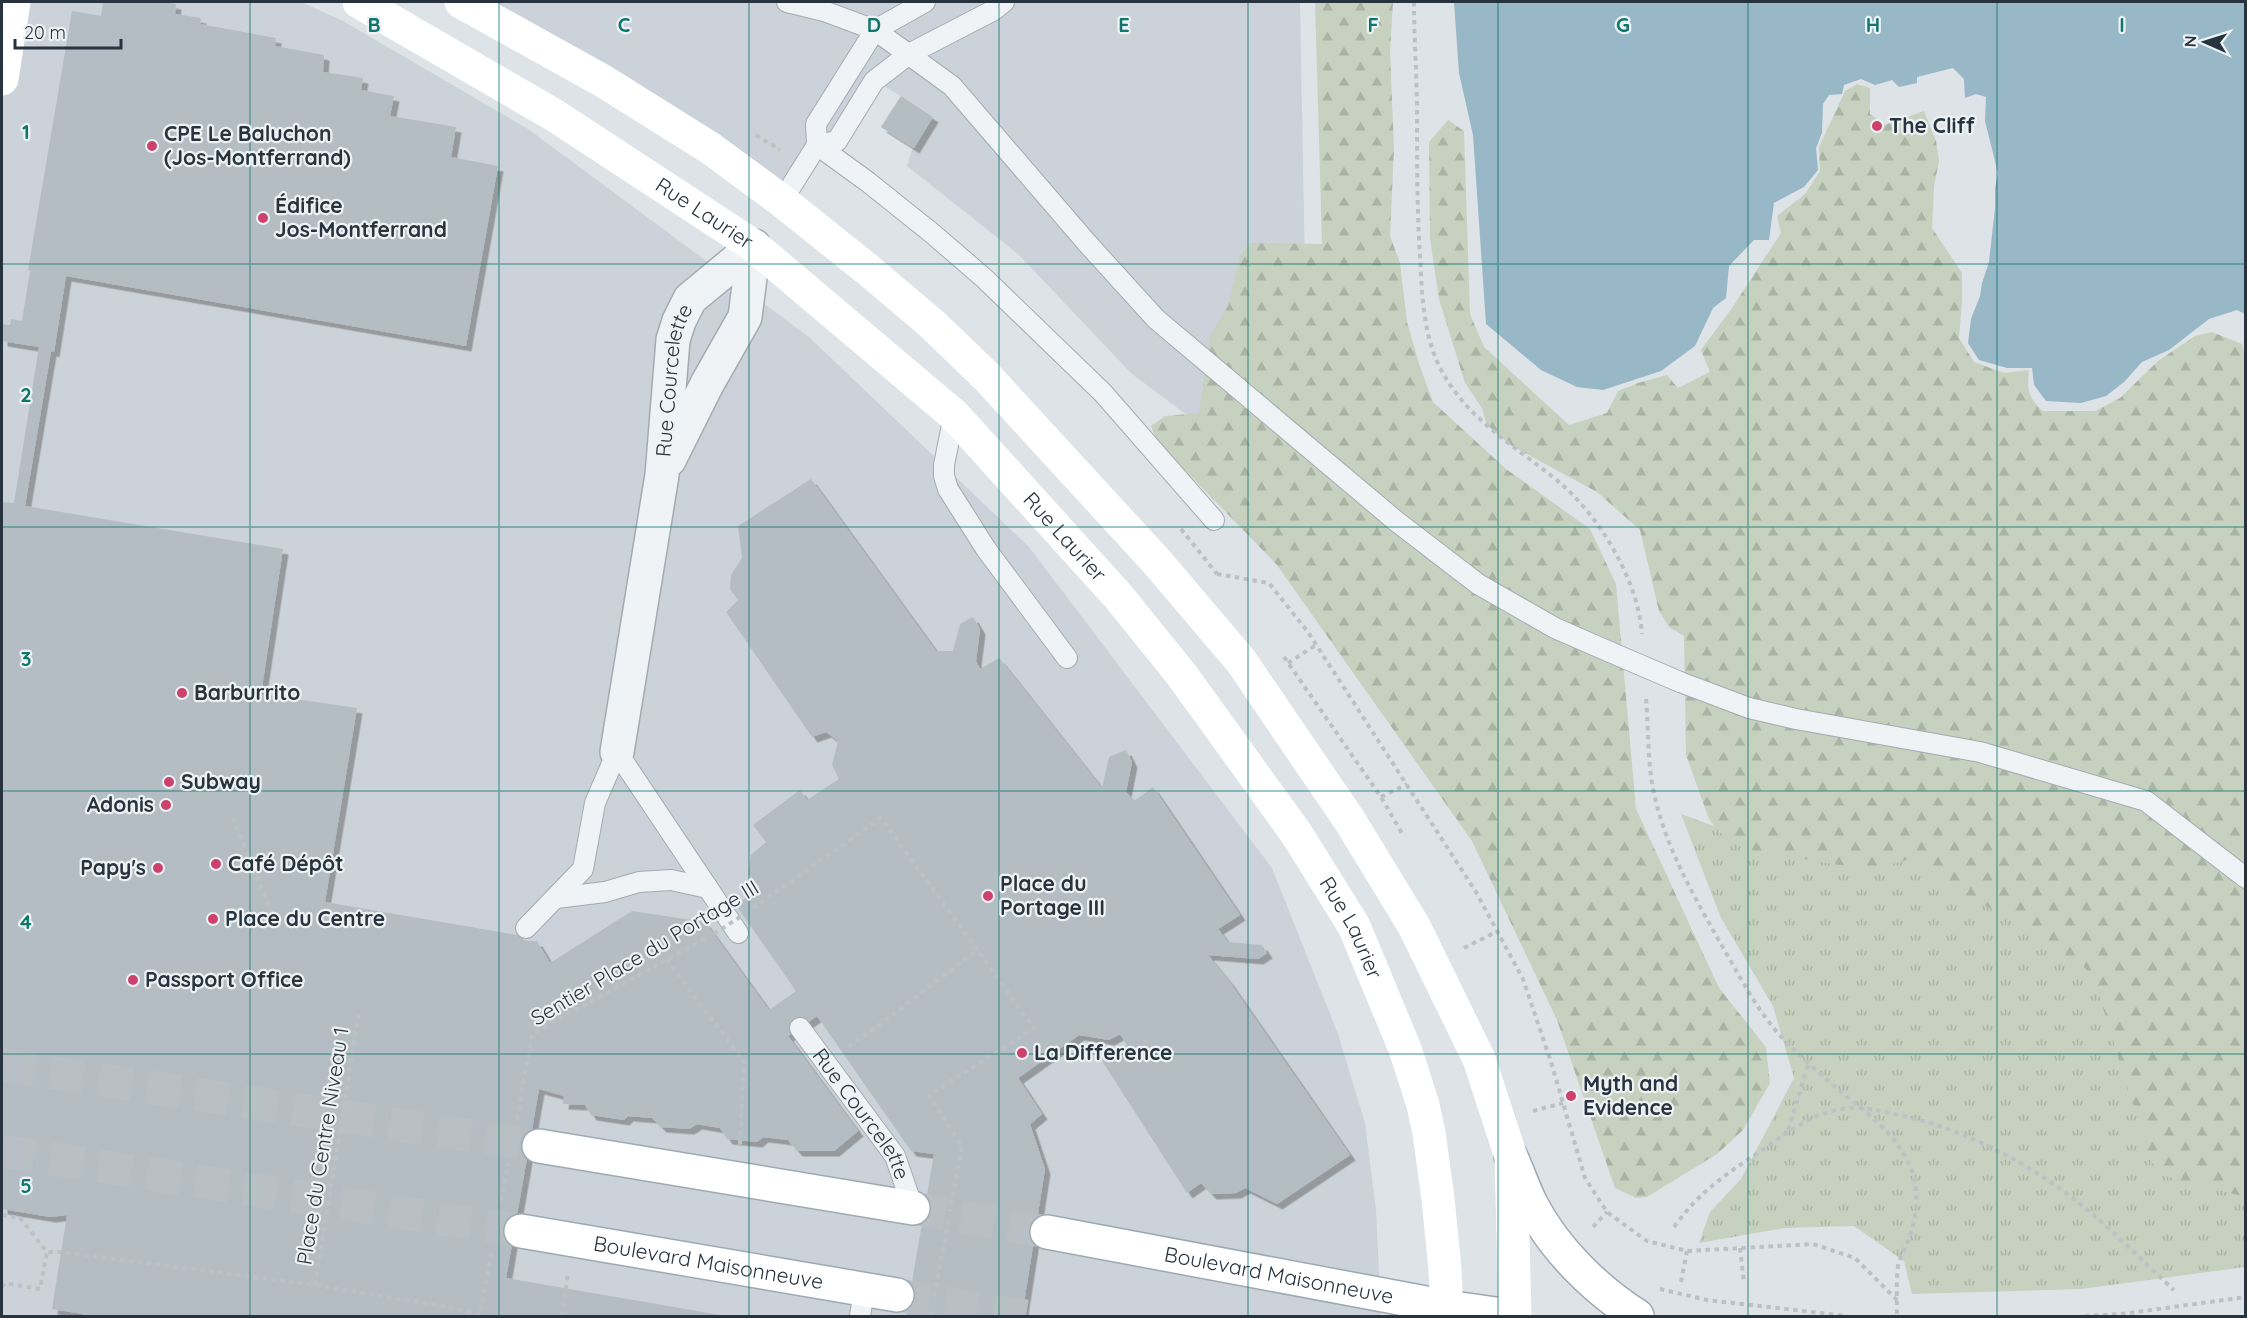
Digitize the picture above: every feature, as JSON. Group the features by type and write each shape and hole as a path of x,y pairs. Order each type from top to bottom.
{"main road":[{"path":"2,79 14,2"},
{"name":"Rue Laurier","path":"359,2 555,115 754,246 954,415 1118,596 1181,674 1296,833 1354,926 1405,1049 1423,1105 1437,1190 1447,1312"},
{"path":"460,2 603,81 710,148 782,201 932,324 987,376 1158,562 1241,662 1350,821 1414,926 1479,1059 1511,1156 1531,1204 1548,1233 1585,1274 1628,1310"},
{"path":"754,246 782,201"},
{"path":"527,1137 738,1179 913,1208"},
{"path":"1511,1156 1515,1317"},
{"name":"Boulevard Maisonneuve","path":"505,1229 862,1303 897,1296"},
{"name":"Boulevard Maisonneuve","path":"1047,1232 1447,1312 1509,1317"}],"street":[{"name":"Rue Courcelette","path":"617,752 662,475 671,360 679,321 690,299 754,246"},
{"name":"Rue Courcelette","path":"662,475 707,384 745,317 754,246"}],"lane":[{"path":"787,2 824,11 875,30 952,86 1087,243 1156,319 1396,521 1478,584 1555,628 1680,682 1749,708 1796,719 1980,752 2146,801 2246,878"},
{"path":"782,201 817,145 816,124 875,30 925,2"},
{"path":"817,145 837,141 874,81 909,54 994,10 1004,2"},
{"path":"817,145 887,197 984,279 1103,393 1214,520"},
{"path":"954,415 944,465 948,489 986,549 1067,658"},
{"path":"617,752 708,888 741,924"},
{"name":"Rue Courcelette","path":"526,928 583,869 595,802 617,752"},
{"path":"556,898 605,892 639,882 671,880 708,888"},
{"name":"Rue Courcelette","path":"800,1028 895,1156 913,1208"}],"path":[{"path":"1414,2 1417,204 1423,311 1439,364 1459,397 1478,419 1584,506 1602,531 1635,596 1643,644"},
{"path":"1216,574 1269,583 1316,645 1476,892 1522,979 1585,1178 1607,1212 1647,1241 1687,1251 1813,1244 1855,1258 1897,1301"},
{"path":"1288,663 1316,645"},
{"path":"1646,688 1647,752 1654,796 1663,829 1690,890 1760,1012 1789,1045 1862,1107 1893,1138 1908,1160 1916,1195 1913,1226 1901,1254 1898,1268 1896,1317"},
{"path":"1381,797 1407,784"},
{"path":"233,818 272,913"},
{"name":"Sentier Place du Portage III","path":"527,1137 532,1035 714,934 741,924 881,818 1034,1028 929,1095 962,1146 930,1317"},
{"path":"1464,948 1496,932"},
{"path":"874,1029 977,950"},
{"path":"667,959 744,1061 738,1179"},
{"name":"Place du Centre Niveau 1","path":"315,1285 360,1012"},
{"path":"1787,1131 1809,1062"},
{"path":"1532,1111 1563,1103"},
{"path":"1674,1227 1692,1203 1720,1178 1787,1131 1829,1112 1862,1107 1932,1122 2007,1155 2074,1199 2174,1290"},
{"path":"480,1316 505,1229 508,1163"},
{"path":"1593,1227 1607,1212"},
{"path":"2,1215 20,1218 47,1252 40,1290 5,1283 2,1287"},
{"path":"1740,1248 1744,1283"},
{"path":"1681,1282 1687,1251"},
{"name":"Place du Centre Niveau 1","path":"47,1252 315,1285 454,1308 480,1316"},
{"path":"1650,1284 1660,1289 1707,1300 1847,1317"},
{"path":"2085,1317 2246,1297"},
{"path":"562,1317 563,1306"}],"shaded area":[{"path":"2,2 301,2 343,21 528,129 809,337 1029,547 1272,868 1338,1034 1365,1123 1376,1210 1381,1316 2,1316"},
{"path":"461,2 1300,2 1305,269 1203,427 1132,374 1018,254 907,166 913,147 881,127 901,96 875,81 837,141 817,145 782,201"}],"green space":[{"path":"1315,2 1393,2 1390,52 1394,148 1390,236 1400,263 1407,322 1419,364 1433,402 1506,469 1590,529 1616,584 1636,809 1719,988 1766,1047 1770,1083 1743,1130 1717,1154 1647,1197 1636,1198 1615,1188 1557,1020 1472,841 1277,565 1157,441 1151,426 1165,416 1199,413 1210,336 1228,306 1240,256 1250,243 1322,244"},
{"path":"1857,84 1870,88 1870,114 1885,125 1924,111 1936,141 1939,161 1934,186 1932,228 1962,273 1959,338 1974,362 2004,373 2029,370 2030,393 2034,402 2043,411 2095,411 2120,398 2158,361 2195,336 2212,332 2242,344 2246,358 2245,1197 2164,1176 2142,1151 2143,1117 2132,1103 2094,978 2081,964 2037,940 2011,918 1964,896 1926,863 1910,859 1878,868 1846,866 1748,850 1719,832 1709,819 1686,755 1684,636 1669,627 1659,611 1640,530 1597,492 1512,446 1487,425 1482,408 1465,383 1439,299 1430,238 1429,142 1448,120 1464,131 1470,314 1484,347 1569,425 1607,413 1618,391 1638,383 1667,375 1678,388 1710,372 1701,350 1732,308 1781,233 1777,216 1805,194 1820,171 1819,147 1845,91"},
{"path":"1681,814 1782,851 1935,853 2093,958 2245,1177 2245,1267 2081,1289 1912,1294 1904,1261 1854,1226 1785,1228 1699,1243 1710,1212 1741,1179 1794,1078 1773,1006 1721,918"}],"water":[{"path":"1454,2 2245,2 2245,314 2237,310 2209,319 2169,350 2142,362 2124,382 2106,396 2081,403 2046,401 2034,385 2032,368 2007,368 1979,360 1968,343 1971,319 1989,262 1998,173 1985,121 1986,97 1976,94 1965,98 1964,79 1953,68 1917,77 1917,83 1899,87 1892,80 1875,85 1861,79 1844,85 1842,94 1829,95 1823,104 1822,133 1816,148 1818,170 1804,187 1774,203 1769,240 1754,240 1729,266 1726,298 1713,308 1695,346 1661,371 1603,390 1577,387 1541,370 1486,324 1473,135 1459,73"}],"building":[{"path":"103,2 176,4 175,14 201,18 200,24 276,38 275,46 324,55 323,72 363,78 361,90 394,96 390,116 456,127 451,157 498,166 466,346 66,276 25,506 283,549 261,694 357,708 325,902 523,936 523,941 537,941 550,963 632,911 705,922 769,1010 796,991 736,905 760,887 748,874 751,855 766,842 753,825 800,790 807,800 839,779 832,765 838,741 826,732 812,737 726,612 738,600 730,589 731,575 742,558 738,526 811,479 936,651 953,651 960,624 973,617 980,629 976,661 980,669 999,658 1102,788 1109,757 1126,750 1132,762 1126,792 1134,801 1153,787 1240,915 1218,929 1228,942 1262,945 1267,953 1258,959 1208,955 1229,981 1350,1155 1277,1204 1245,1188 1236,1193 1211,1194 1201,1183 1187,1193 1102,1061 1127,1045 1120,1034 1109,1040 1079,1035 1018,1078 1042,1114 1030,1124 1045,1169 1022,1316 906,1316 934,1154 911,1151 817,1016 788,1036 858,1131 834,1151 797,1151 788,1140 763,1137 757,1142 727,1139 720,1128 697,1124 689,1129 661,1127 652,1118 628,1116 624,1120 591,1115 585,1105 563,1104 564,1096 539,1089 506,1278 726,1316 82,1316 83,1314 52,1309 67,1215 50,1217 2,1209 2,502 14,503 39,347 2,341 2,324 10,325 11,319 22,321 30,271 39,273 28,270 72,11 101,16"},
{"path":"901,96 933,117 914,148 881,127"}],"tunnel":[{"path":"2,1065 539,1146"},
{"path":"2,1151 521,1231"},
{"path":"913,1208 1047,1232"},
{"path":"897,1295 1026,1316"}],"place":[{"name":"The Cliff","path":"1877,126"},
{"name":"CPE Le Baluchon (Jos-Montferrand)","path":"152,146"},
{"name":"Édifice Jos-Montferrand","path":"263,218"},
{"name":"Barburrito","path":"182,693"},
{"name":"Subway","path":"169,782"},
{"name":"Adonis","path":"166,805"},
{"name":"Café Dépôt","path":"216,864"},
{"name":"Papy's","path":"158,868"},
{"name":"Place du Portage III","path":"988,896"},
{"name":"Place du Centre","path":"213,919"},
{"name":"Passport Office","path":"133,980"},
{"name":"La Difference","path":"1022,1053"},
{"name":"Myth and Evidence","path":"1571,1096"}]}
